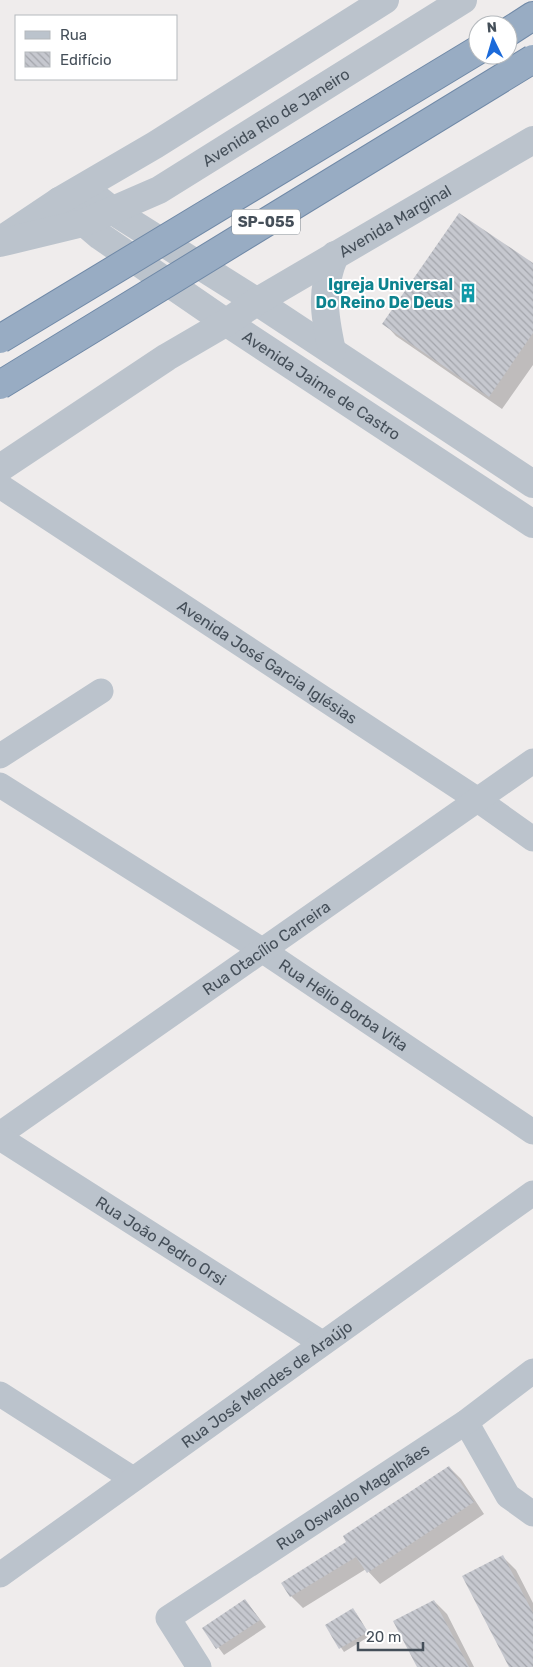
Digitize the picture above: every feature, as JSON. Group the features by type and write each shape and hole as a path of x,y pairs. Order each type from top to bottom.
{"highway":[{"path":"518,26 533,16"},
{"name":"SP-055","path":"0,339 468,56"},
{"name":"SP-055","path":"0,385 533,59"}],"street":[{"name":"Avenida Rio de Janeiro","path":"0,242 48,233 83,223 159,190 463,0"},
{"path":"0,242 59,201 84,188 373,2"},
{"name":"Avenida Marginal","path":"0,468 167,357 227,322 256,302 335,254 533,140"},
{"name":"Avenida Jaime de Castro","path":"84,188 112,211 166,243 533,484"},
{"path":"159,190 156,211 166,243"},
{"name":"Avenida Jaime de Castro","path":"59,201 83,223 113,245 533,524"},
{"path":"48,233 113,245"},
{"path":"332,351 323,301 326,275 335,254"},
{"name":"Avenida José Garcia Iglésias","path":"0,486 533,838"},
{"path":"0,756 101,691"},
{"name":"Rua Otacílio Carreira","path":"0,1136 533,761"},
{"name":"Rua Hélio Borba Vita","path":"0,784 262,950 533,1132"},
{"name":"Rua João Pedro Orsi","path":"0,1136 322,1343"},
{"name":"Rua José Mendes de Araújo","path":"0,1575 533,1193"},
{"name":"Rua Oswaldo Magalhães","path":"199,1667 168,1618 466,1422 533,1371"},
{"path":"0,1394 133,1479"},
{"path":"466,1422 508,1496 533,1514"}],"building":[{"name":"Igreja Universal Do Reino De Deus","path":"459,213 533,263 533,333 489,397 382,324"},
{"path":"449,1466 474,1502 367,1573 356,1557 290,1597 281,1583 346,1542 343,1536"},
{"path":"503,1555 533,1613 533,1667 509,1667 462,1576"},
{"path":"245,1599 260,1620 216,1649 202,1628"},
{"path":"434,1600 469,1667 417,1667 393,1621"},
{"path":"353,1608 368,1632 339,1649 325,1625"}],"place":[{"name":"Igreja Universal Do Reino De Deus","path":"468,293"}]}
